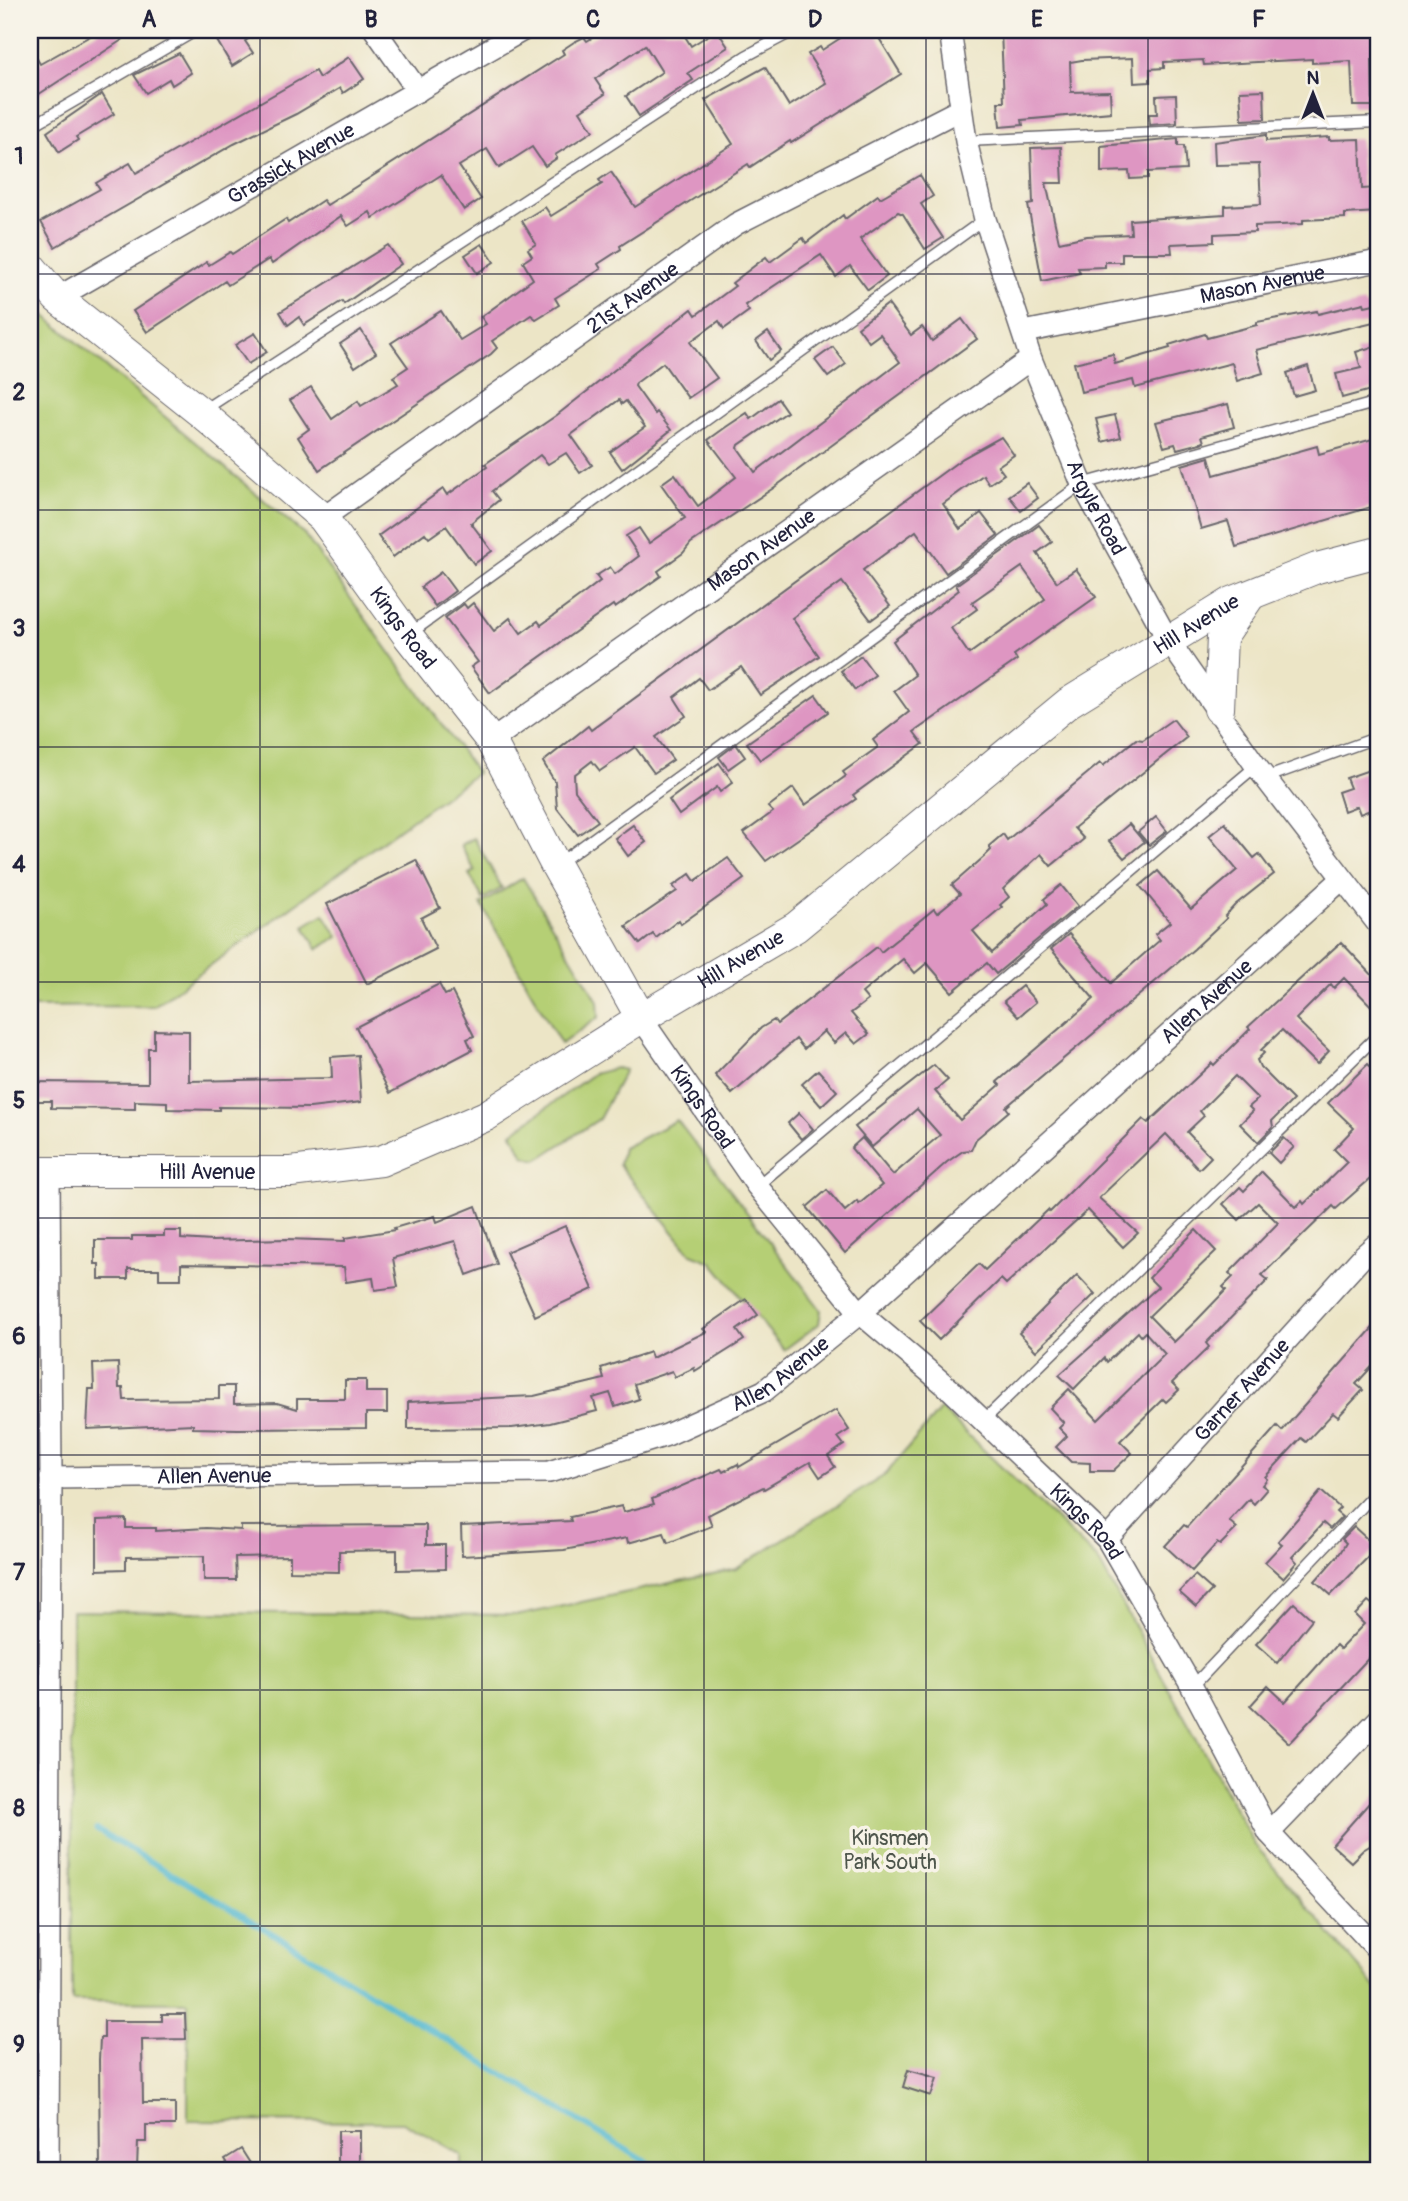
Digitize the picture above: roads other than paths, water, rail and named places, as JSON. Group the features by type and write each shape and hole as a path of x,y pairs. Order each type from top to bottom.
{"street":[{"path":"375,30 418,91"},
{"name":"Grassick Avenue","path":"57,298 523,30"},
{"name":"Argyle Road","path":"950,30 966,141 985,219 1031,359 1082,484 1168,640 1261,772 1378,924"},
{"name":"21st Avenue","path":"323,518 736,224 961,109"},
{"name":"Mason Avenue","path":"1024,332 1378,261"},
{"name":"Kings Road","path":"30,266 57,298 200,412 323,518 408,636 491,741 556,866 641,1018 757,1186 860,1313 984,1422 1107,1539 1192,1688 1269,1833 1373,1937"},
{"name":"Mason Avenue","path":"491,741 1031,359"},
{"name":"Hill Avenue","path":"39,1172 291,1172 381,1161 486,1116 641,1018 796,927 1068,703 1168,640 1252,592 1317,568 1378,552"},
{"path":"1219,709 1222,637 1252,592"},
{"name":"Allen Avenue","path":"51,1478 549,1472 667,1435 764,1391 860,1313 1342,879"},
{"path":"39,1172 51,1478 48,2171"},
{"name":"Garner Avenue","path":"1107,1539 1364,1255 1378,1243"},
{"path":"1269,1833 1378,1720"}],"lane":[{"path":"30,127 197,30"},
{"path":"200,412 746,56 795,30"},
{"path":"966,141 1378,122"},
{"path":"408,636 985,219"},
{"path":"556,866 1082,484 1378,402"},
{"path":"757,1186 1261,772 1378,737"},
{"path":"984,1422 1378,1035"},
{"path":"1192,1688 1378,1490"}],"waterway":[{"path":"97,1830 275,1935 661,2171"}],"park label":[{"name":"Kinsmen Park South","path":"890,1850"}]}
